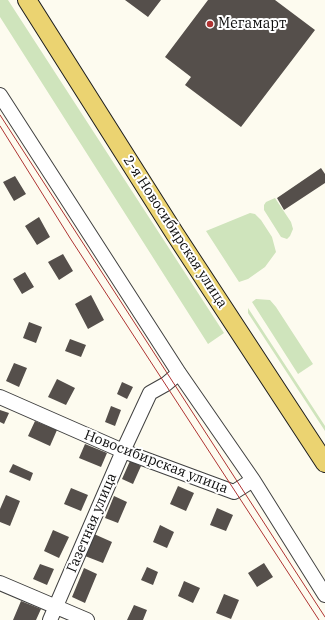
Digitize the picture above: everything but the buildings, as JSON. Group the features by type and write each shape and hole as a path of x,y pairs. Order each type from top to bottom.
{"main road":[{"name":"2-я Новосибирская улица","path":"27,0 180,241 325,463"}],"street":[{"path":"0,95 179,373 253,480 325,595"},
{"name":"Газетная улица","path":"53,614 123,451 150,393 166,384 179,373"},
{"name":"Новосибирская улица","path":"0,398 123,451 234,492 253,480"},
{"path":"0,583 53,614 86,620"}],"green space":[{"path":"0,0 8,0 224,333 208,344 0,17"},
{"path":"275,198 291,222 293,229 287,239 281,237 264,210 264,205 266,202"},
{"path":"250,213 255,214 261,220 272,237 276,252 265,267 248,279 239,282 206,231"},
{"path":"256,299 270,300 313,364 298,374 252,302"},
{"path":"248,308 325,426 325,431 248,313"}],"tram line":[{"path":"0,115 325,617"},
{"path":"0,126 70,238 319,620"}],"place":[{"name":"Мегамарт","path":"210,24"}]}
